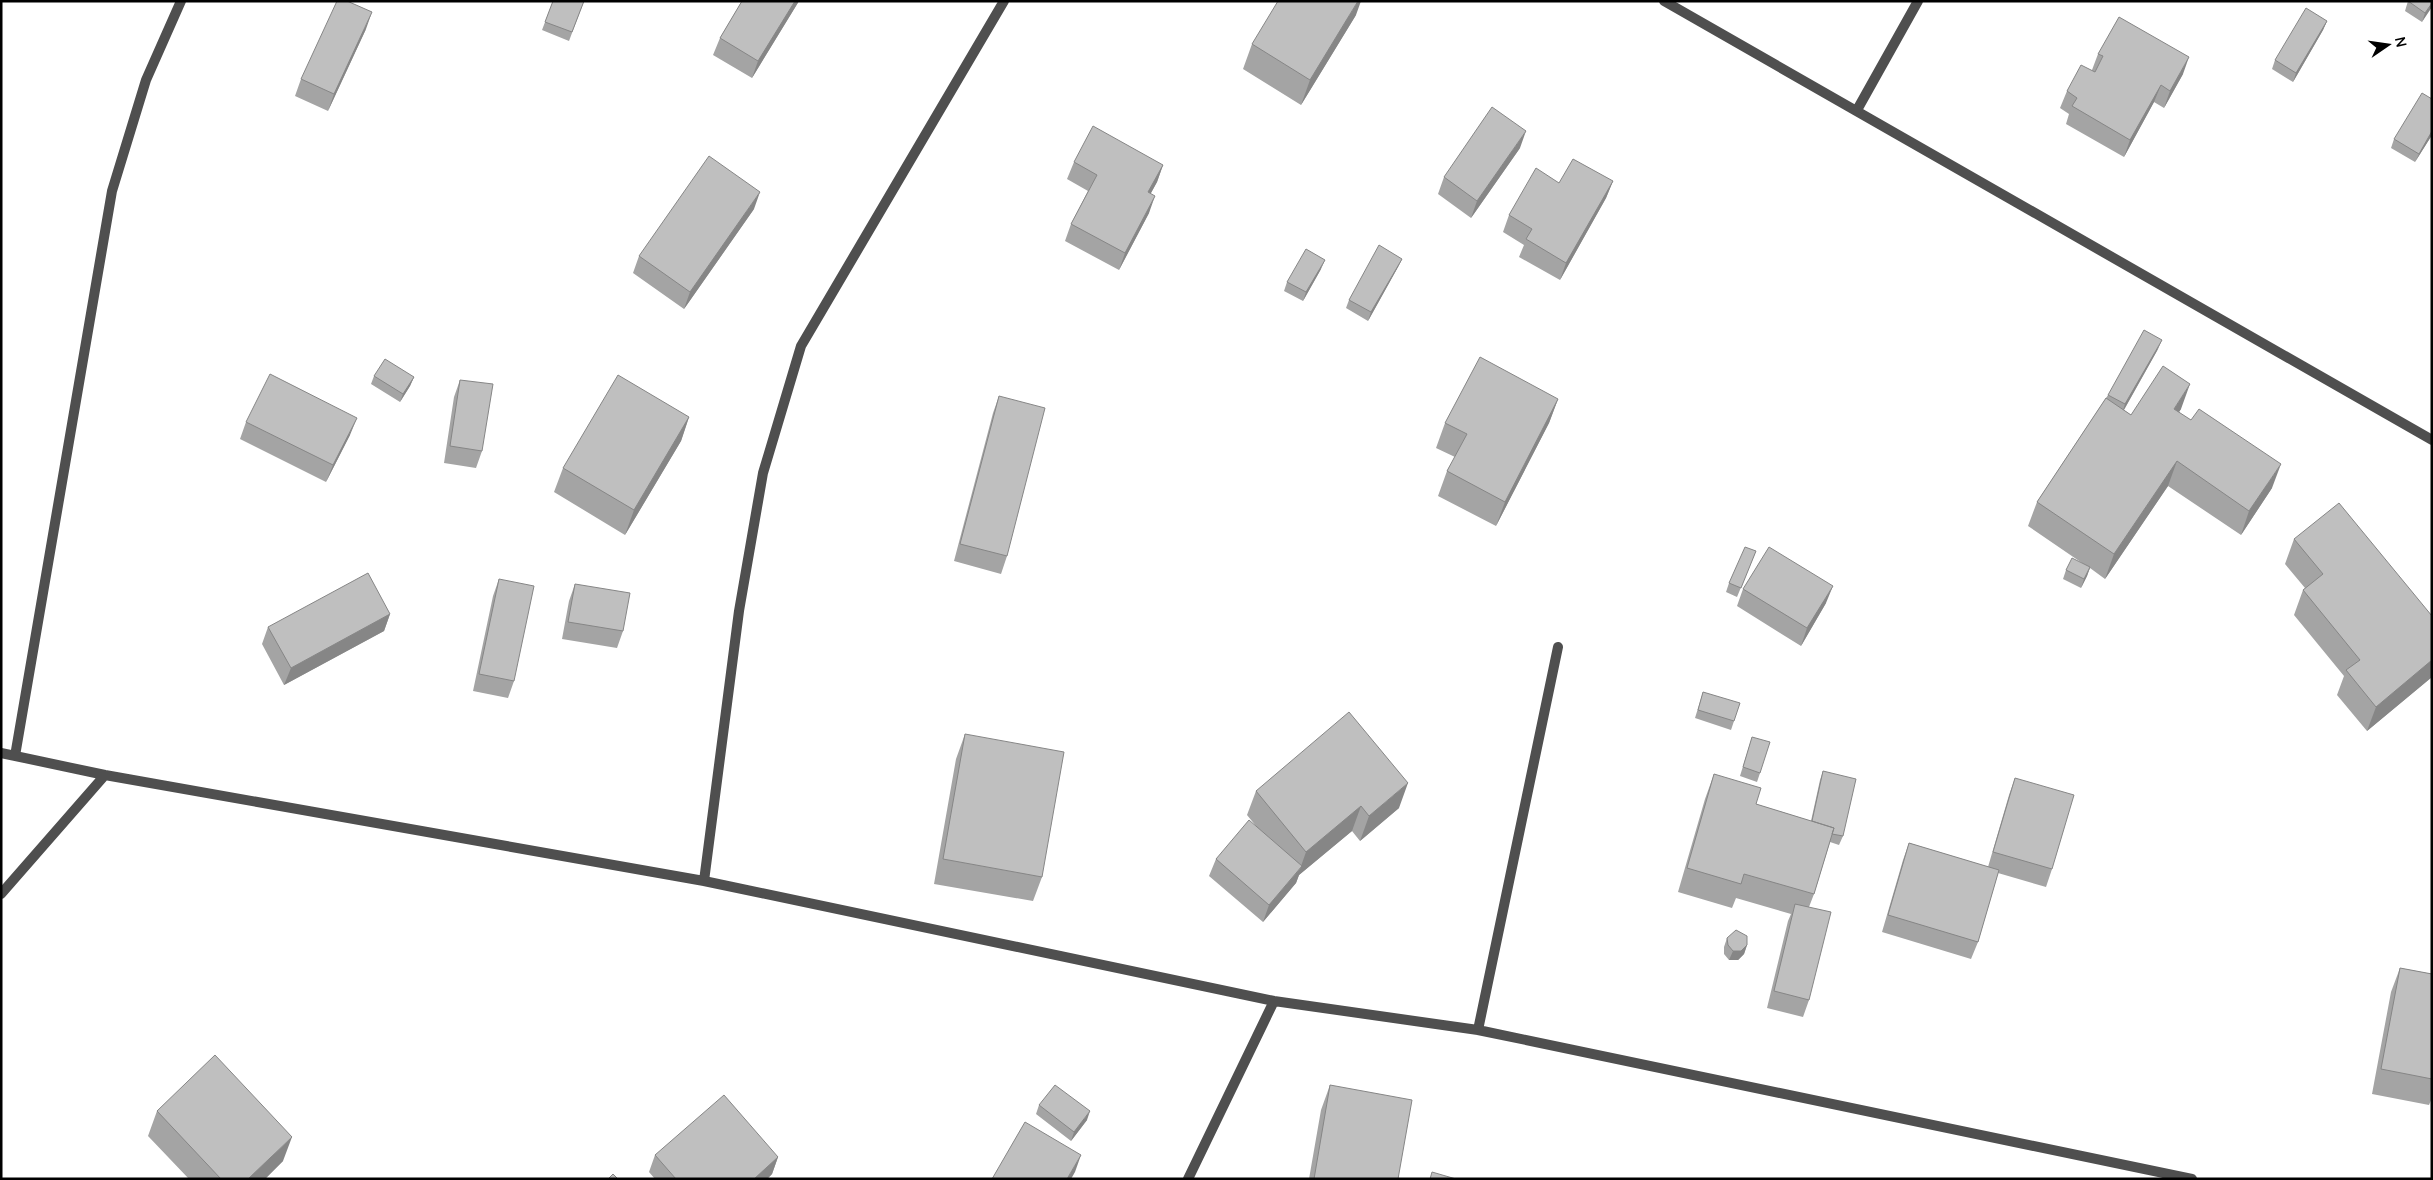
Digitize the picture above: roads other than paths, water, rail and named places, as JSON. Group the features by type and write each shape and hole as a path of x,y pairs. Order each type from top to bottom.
{"street":[{"path":"15,756 112,190 146,80 181,1"},
{"path":"704,881 739,611 763,473 801,346 1004,1"},
{"path":"1664,1 2432,440"},
{"path":"1857,110 1918,1"},
{"path":"1478,1030 1558,647"},
{"path":"1,753 105,775 704,881 1274,1001 1478,1030 2192,1179"},
{"path":"1,894 105,775"},
{"path":"1188,1179 1274,1001"}]}
